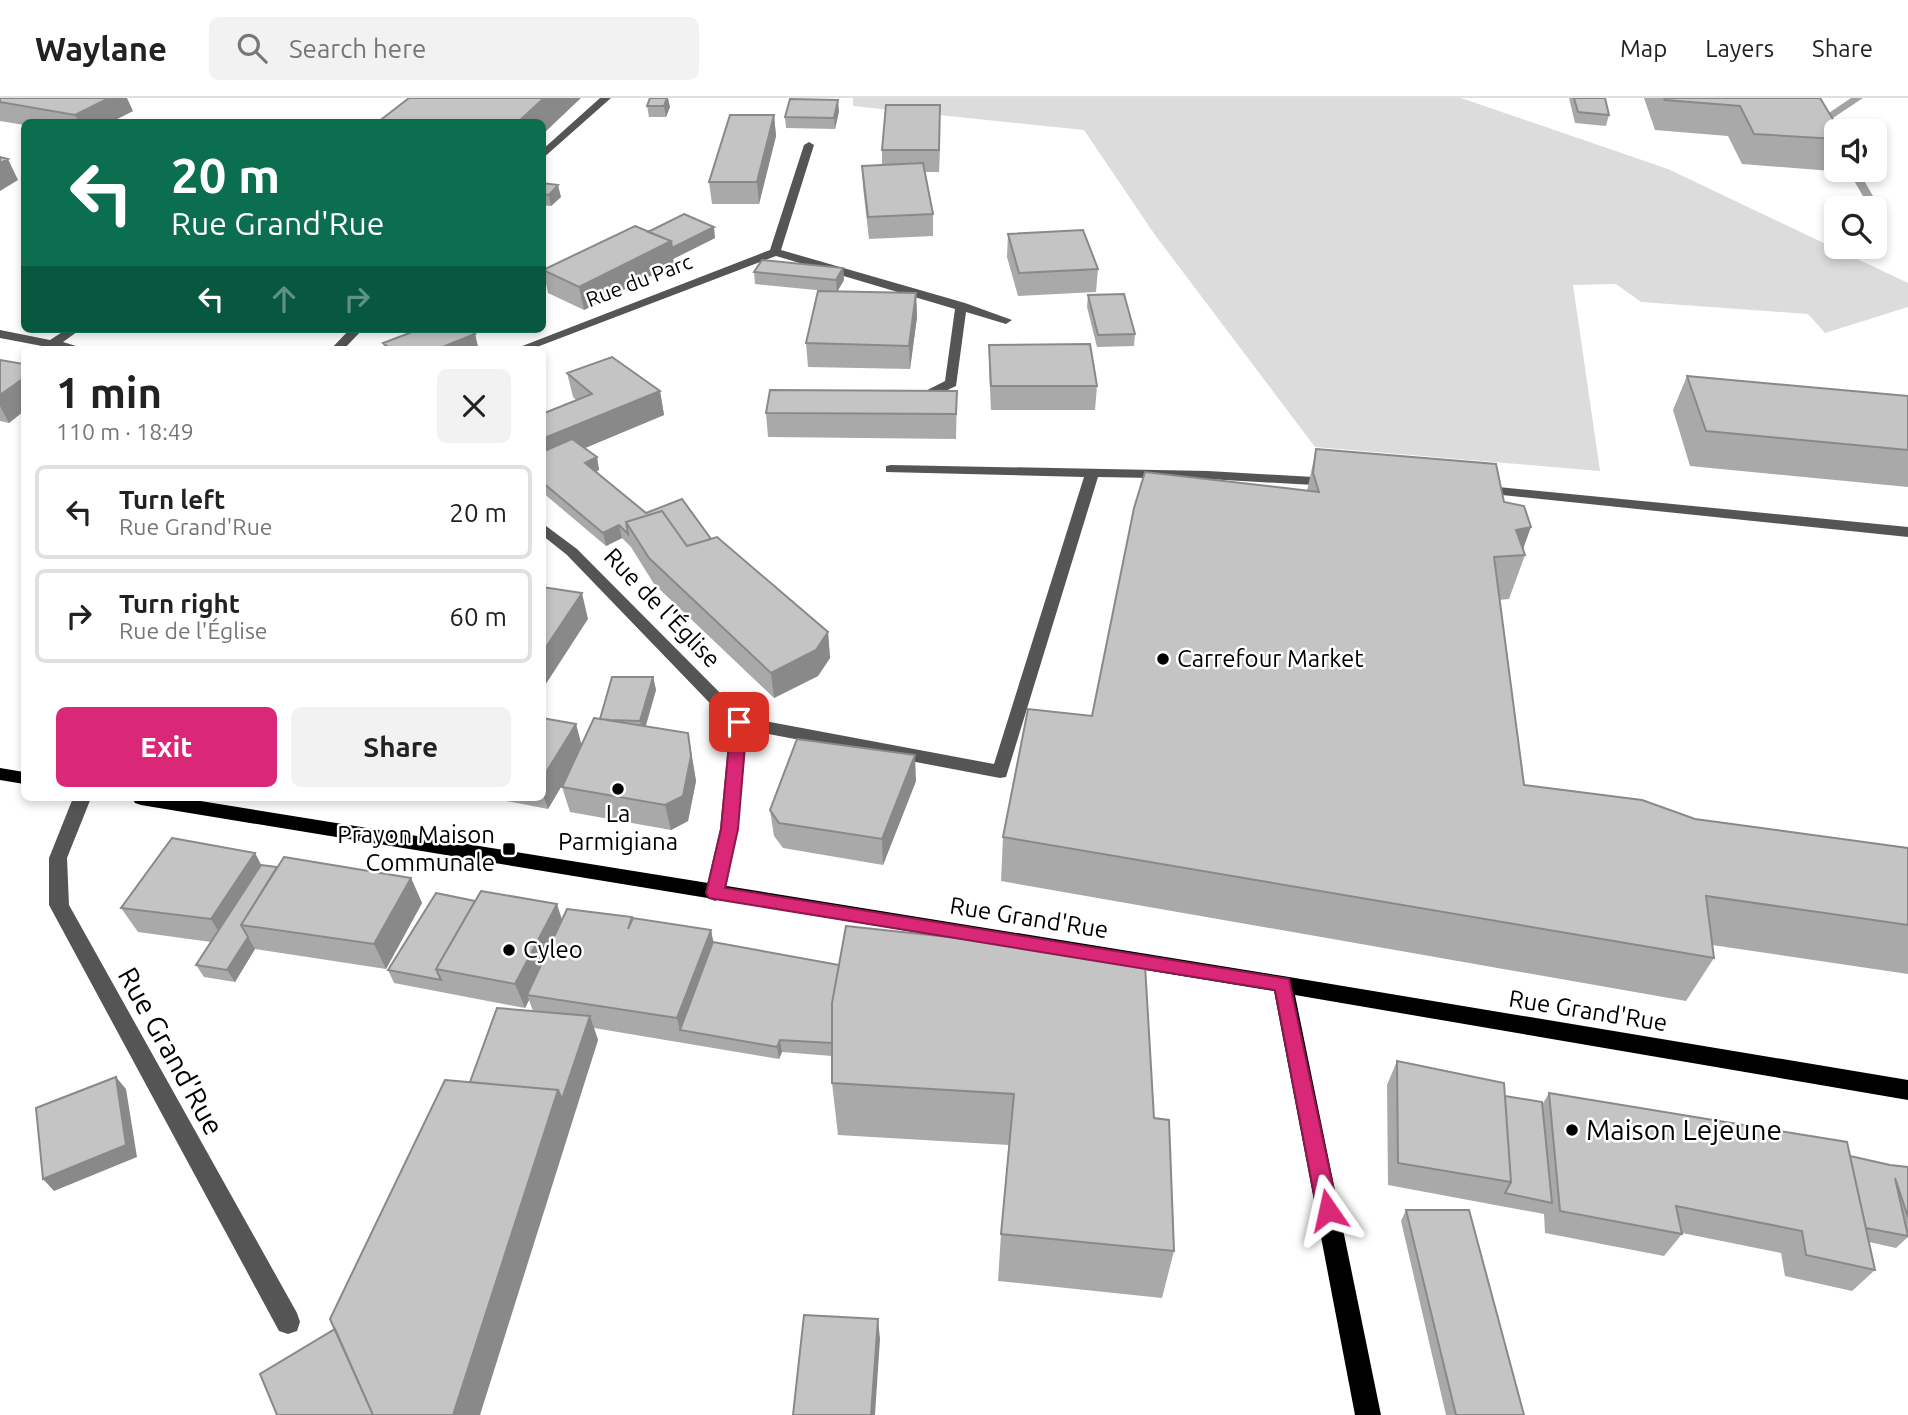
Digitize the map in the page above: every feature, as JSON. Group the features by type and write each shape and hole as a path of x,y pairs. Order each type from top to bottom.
{"main road":[{"path":"0,774 21,778"},
{"name":"Rue Grand'Rue","path":"159,801 1283,984 1908,1090"},
{"path":"1283,984 1368,1415"}],"street":[{"path":"546,152 606,98"},
{"path":"809,145 775,251 1006,320"},
{"name":"Rue du Parc","path":"528,346 775,251"},
{"path":"905,404 951,383 961,306"},
{"path":"52,344 69,333"},
{"path":"340,346 353,333"},
{"path":"0,334 62,346"},
{"path":"891,469 1343,482"},
{"path":"715,893 729,829 739,722 1000,772 1092,473"},
{"path":"1465,488 1520,491 1908,532"},
{"name":"Rue de l'Église","path":"546,530 572,552 739,722"},
{"name":"Rue Grand'Rue","path":"81,801 58,858 59,905 288,1322"}],"shaded area":[{"path":"853,98 1461,98 1668,169 1824,243 1824,259 1857,259 1908,283 1908,307 1825,333 1808,314 1641,302 1616,284 1573,285 1600,471 1315,447 1155,235 1084,130 853,106"}],"building":[{"path":"0,98 109,98 75,115 0,102"},
{"path":"409,98 544,98 521,119 382,119"},
{"path":"650,98 667,98 664,106 647,106"},
{"path":"1574,98 1605,98 1609,115 1578,112"},
{"path":"1664,98 1820,98 1833,119 1824,119 1824,138 1754,134 1740,106"},
{"path":"790,99 838,100 834,118 785,117"},
{"path":"886,105 940,105 939,150 882,150"},
{"path":"730,115 774,115 757,182 709,182"},
{"path":"923,163 933,214 868,217 862,166"},
{"path":"546,184 558,185 549,195 546,195"},
{"path":"684,214 714,227 672,248 671,241 648,232"},
{"path":"635,226 671,241 579,287 546,271 546,269"},
{"path":"1083,230 1098,269 1019,273 1008,234"},
{"path":"762,260 843,268 836,280 754,272"},
{"path":"818,291 916,293 909,346 806,343"},
{"path":"1124,294 1135,334 1098,335 1088,295"},
{"path":"409,333 475,334 445,346 387,346 383,343"},
{"path":"1090,344 1097,386 991,386 989,345"},
{"path":"612,357 660,391 546,437 546,412 592,394 567,373"},
{"path":"0,360 21,364 21,380 0,395"},
{"path":"1687,376 1908,396 1908,450 1706,431"},
{"path":"770,390 957,391 956,414 766,413"},
{"path":"572,439 597,457 585,463 646,513 682,499 711,539 687,546 662,511 626,522 628,534 619,525 603,533 546,485 546,450"},
{"path":"1316,449 1496,464 1504,502 1524,506 1531,527 1516,530 1525,555 1494,557 1524,785 1642,800 1695,819 1908,848 1908,925 1706,896 1714,958 1003,837 1028,709 1092,716 1134,508 1145,472 1319,492 1313,473"},
{"path":"662,511 687,546 717,537 828,632 816,650 771,673 649,558 626,522"},
{"path":"546,588 582,593 546,647"},
{"path":"612,677 653,677 640,721 600,719"},
{"path":"594,718 688,733 691,756 683,796 665,805 562,787"},
{"path":"546,719 576,724 546,773"},
{"path":"797,739 915,755 882,839 779,823 770,810"},
{"path":"172,838 255,853 211,919 121,908"},
{"path":"284,857 411,878 374,944 241,925"},
{"path":"261,865 277,867 241,925 248,937 227,970 196,965"},
{"path":"481,891 557,904 515,984 436,969"},
{"path":"436,893 475,901 436,969 441,980 388,970"},
{"path":"567,909 632,917 628,929 633,918 711,930 677,1018 527,995"},
{"path":"846,926 1014,944 1145,965 1154,1118 1169,1120 1174,1251 1001,1234 1014,1094 832,1083 832,1003"},
{"path":"713,942 839,965 832,1003 832,1043 780,1040 777,1047 680,1030"},
{"path":"497,1008 590,1016 562,1099 558,1090 470,1082"},
{"path":"1397,1061 1504,1083 1511,1182 1398,1163"},
{"path":"116,1077 126,1145 43,1179 36,1108"},
{"path":"445,1080 558,1090 453,1415 373,1415 330,1319"},
{"path":"1549,1093 1847,1142 1875,1270 1806,1255 1802,1231 1676,1206 1682,1234 1560,1211"},
{"path":"1505,1096 1542,1102 1552,1203 1505,1193 1511,1182"},
{"path":"1850,1156 1908,1167 1908,1217 1895,1178 1908,1236 1866,1228"},
{"path":"1406,1210 1469,1210 1524,1415 1456,1415"},
{"path":"804,1315 878,1319 871,1415 793,1415"},
{"path":"335,1329 373,1415 277,1415 260,1374"}],"waterway":[{"path":"1825,119 1858,98"},
{"path":"1860,182 1868,196"}],"place":[{"name":"Carrefour Market","path":"1163,659"},
{"name":"La Parmigiana","path":"618,789"},
{"name":"Prayon Maison Communale","path":"509,849"},
{"name":"Cyleo","path":"509,950"},
{"name":"Maison Lejeune","path":"1572,1130"}],"route":[{"path":"739,722 729,829 715,893 1283,984 1328,1210"}]}
